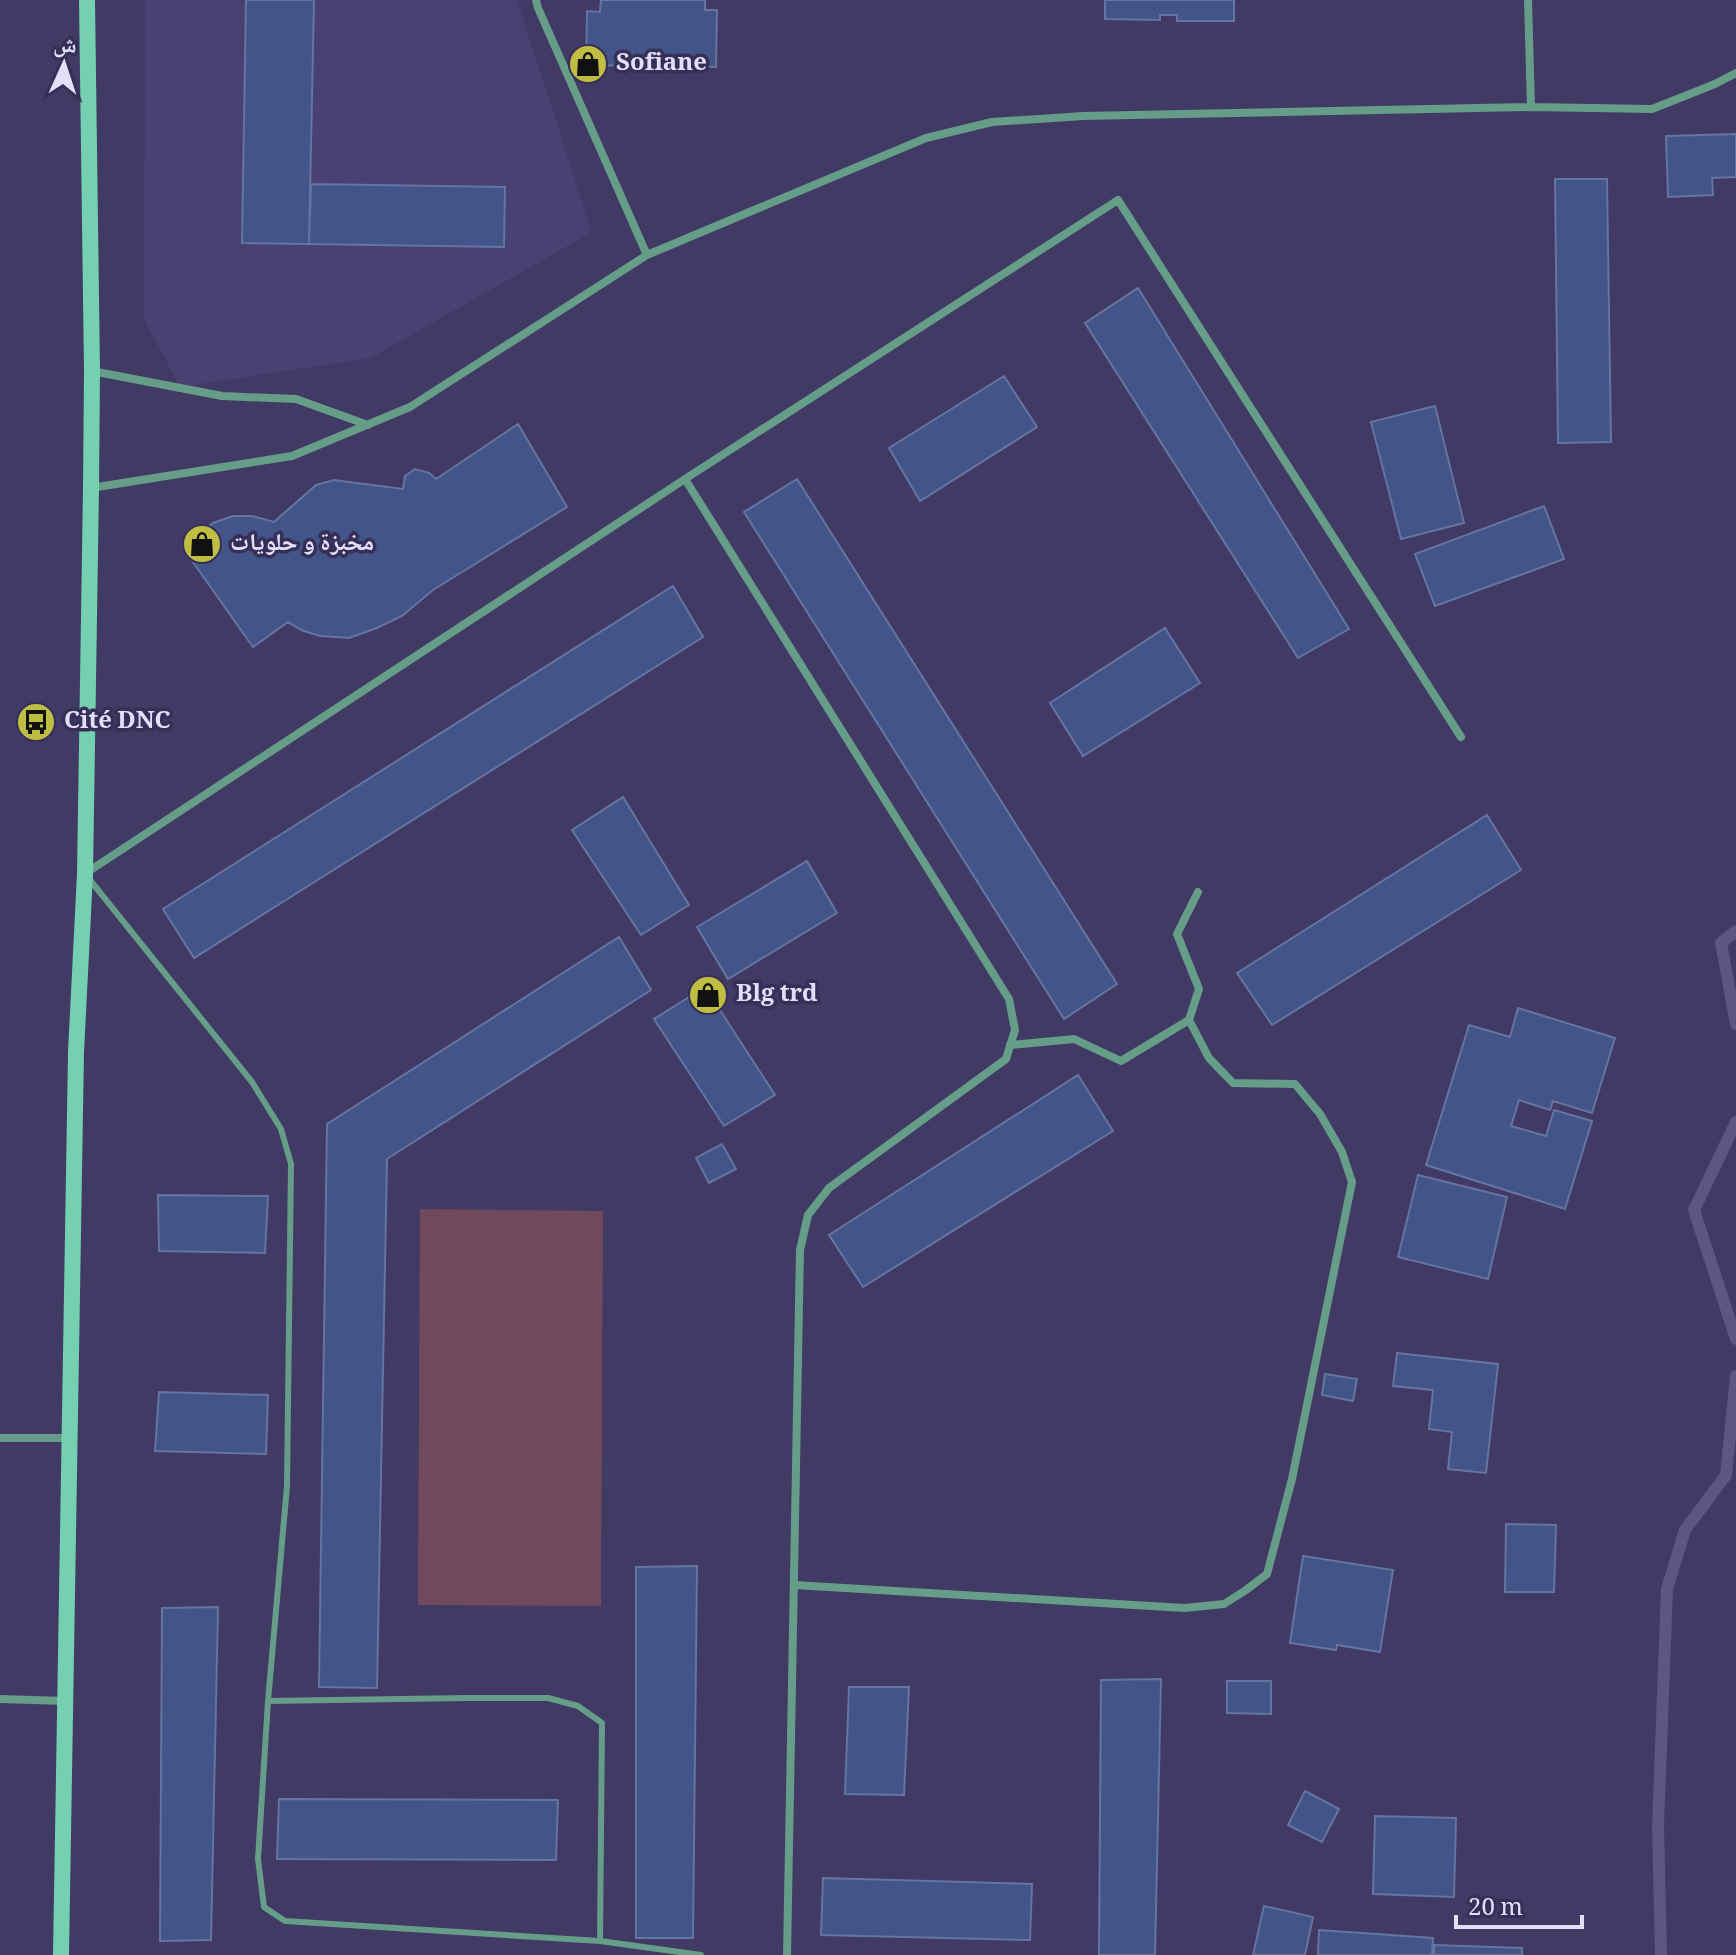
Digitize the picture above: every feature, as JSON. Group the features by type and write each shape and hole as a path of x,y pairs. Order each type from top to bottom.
{"main road":[{"path":"61,1955 76,1052 85,874 91,488 87,0"}],"street":[{"path":"536,0 647,255"},
{"path":"1528,0 1531,107"},
{"path":"91,488 292,456 368,426 410,407 647,255 926,138 992,122 1083,116 1531,107 1652,109 1736,73"},
{"path":"85,874 685,479 1118,200 1461,737"},
{"path":"92,371 222,396 296,399 368,426"},
{"path":"685,479 1009,999 1015,1030 1006,1059 829,1188 808,1215 800,1250 787,1955"},
{"path":"1010,1045 1074,1039 1121,1061 1189,1020 1199,989 1177,934 1198,892"},
{"path":"794,1585 1185,1608 1224,1604 1267,1574 1292,1479 1352,1182 1342,1152 1320,1114 1295,1084 1233,1083 1209,1058 1189,1020"},
{"path":"0,1438 70,1438"},
{"path":"0,1699 65,1701"}],"lane":[{"path":"85,874 252,1082 281,1129 291,1164 287,1486 258,1859 264,1907 285,1921 600,1941 701,1955"},
{"path":"268,1701 548,1698 578,1706 602,1723 600,1941"}],"shaded area":[{"path":"145,0 517,0 592,232 371,358 180,387 144,319"},
{"path":"420,1209 603,1211 601,1606 418,1605"}],"building":[{"path":"246,0 314,0 309,244 242,243"},
{"path":"601,0 705,0 705,10 717,10 716,67 659,66 659,61 642,61 642,66 586,65 587,11 600,12"},
{"path":"1105,0 1234,0 1234,21 1177,21 1177,15 1160,15 1160,20 1105,19"},
{"path":"1736,134 1736,177 1712,178 1713,195 1668,197 1666,136"},
{"path":"1555,179 1607,179 1611,442 1558,443"},
{"path":"311,184 505,187 504,247 309,244"},
{"path":"1138,288 1349,629 1298,658 1085,323"},
{"path":"1004,376 1037,427 920,501 889,448"},
{"path":"1435,406 1464,523 1401,539 1371,422"},
{"path":"518,424 567,507 433,590 402,616 377,628 349,638 320,636 288,622 253,647 183,548 213,523 233,516 252,516 274,522 316,485 334,480 403,489 405,476 415,469 429,473 436,479"},
{"path":"797,479 1117,984 1064,1019 744,512"},
{"path":"1544,506 1564,559 1435,606 1415,554"},
{"path":"673,586 703,637 194,958 163,909"},
{"path":"1165,628 1200,683 1083,756 1050,703"},
{"path":"623,797 689,905 641,935 572,830"},
{"path":"1487,815 1521,870 1272,1025 1237,973"},
{"path":"807,861 837,913 728,979 697,927"},
{"path":"619,937 651,990 387,1159 377,1688 319,1687 327,1124"},
{"path":"705,987 775,1095 724,1126 654,1019"},
{"path":"1518,1008 1615,1038 1592,1113 1553,1101 1550,1110 1519,1100 1511,1126 1546,1136 1554,1110 1592,1121 1565,1209 1426,1165 1469,1025 1510,1037"},
{"path":"1078,1075 1113,1131 863,1287 829,1235"},
{"path":"722,1144 736,1169 709,1183 696,1158"},
{"path":"1418,1175 1507,1197 1488,1279 1398,1257"},
{"path":"158,1195 268,1196 265,1253 159,1251"},
{"path":"1397,1353 1498,1364 1486,1473 1448,1469 1452,1432 1429,1429 1433,1390 1393,1386"},
{"path":"1325,1374 1357,1379 1353,1401 1322,1395"},
{"path":"159,1392 268,1395 266,1454 155,1451"},
{"path":"1506,1524 1556,1525 1554,1592 1505,1592"},
{"path":"1303,1556 1393,1570 1380,1652 1337,1645 1336,1650 1290,1643"},
{"path":"697,1566 693,1938 636,1938 636,1567"},
{"path":"218,1607 211,1940 160,1941 162,1608"},
{"path":"1161,1679 1155,1955 1099,1955 1101,1680"},
{"path":"1227,1681 1271,1681 1271,1714 1227,1713"},
{"path":"849,1687 909,1687 904,1795 845,1794"},
{"path":"1305,1791 1339,1809 1322,1842 1288,1825"},
{"path":"279,1799 558,1800 556,1860 277,1859"},
{"path":"1375,1816 1456,1818 1454,1897 1373,1894"},
{"path":"823,1878 1032,1884 1030,1940 821,1935"},
{"path":"1264,1906 1313,1917 1305,1955 1253,1955"},
{"path":"1319,1930 1433,1938 1432,1955 1318,1955"},
{"path":"1434,1945 1522,1948 1522,1955 1434,1955"}],"waterway":[{"path":"1736,931 1721,943 1736,1024"},
{"path":"1736,1122 1694,1210 1736,1339"},
{"path":"1661,1955 1658,1826 1667,1589 1685,1530 1726,1475 1736,1376"}],"place":[{"name":"Sofiane","path":"588,64"},
{"name":"مخبزة و حلويات","path":"202,544"},
{"name":"Cité DNC","path":"36,722"},
{"name":"Blg trd","path":"708,995"}]}
